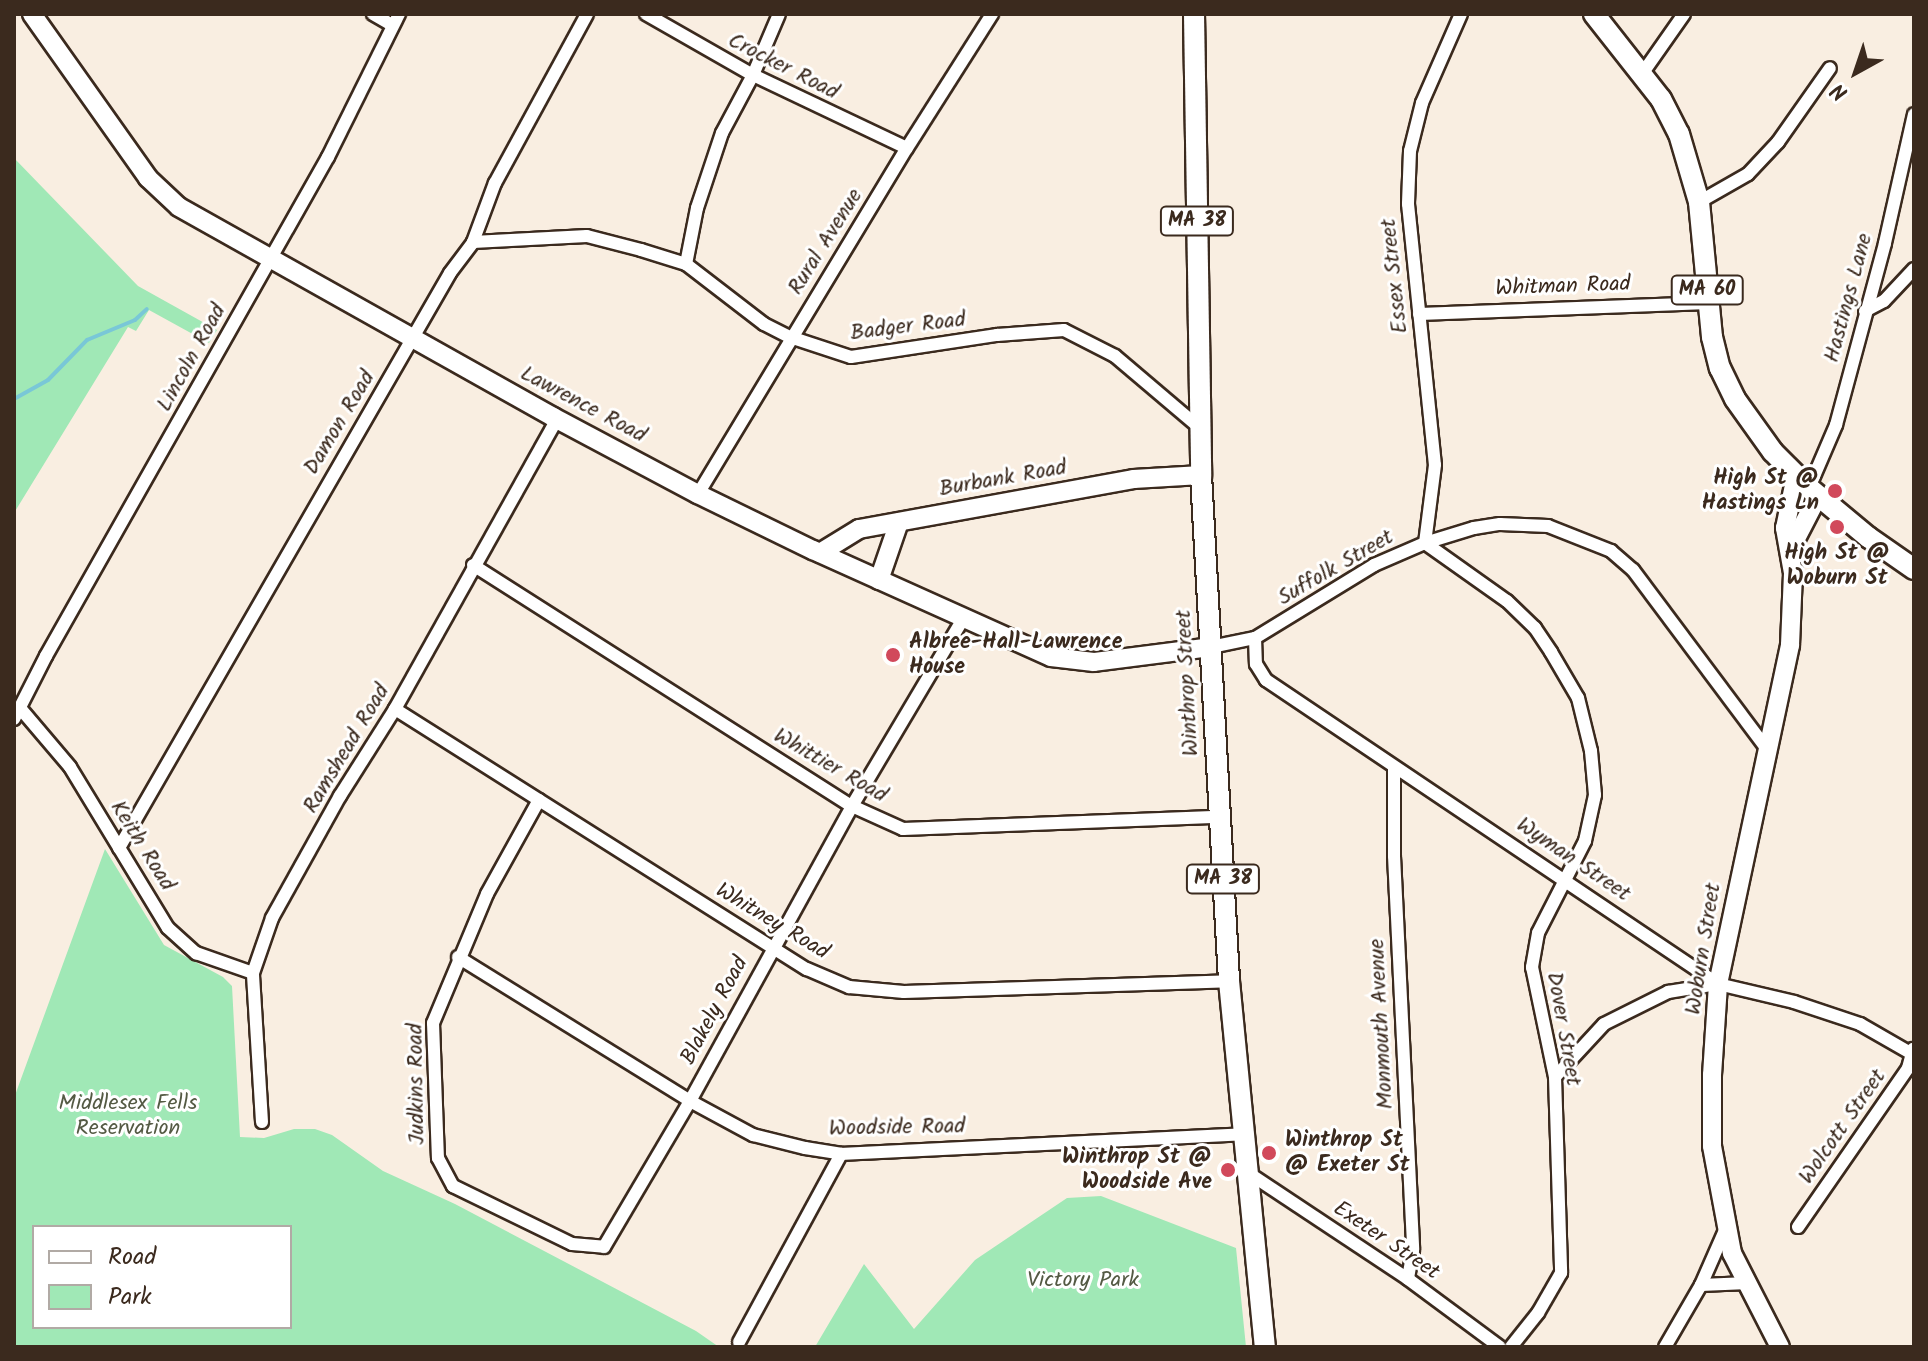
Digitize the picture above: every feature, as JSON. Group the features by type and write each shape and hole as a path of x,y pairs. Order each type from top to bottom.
{"main road":[{"name":"Winthrop Street","path":"1194,14 1201,475 1219,817 1229,981 1265,1347"},
{"name":"MA 60","path":"1594,14 1661,99 1679,134 1699,202 1712,337 1720,368 1735,399 1758,434 1808,487 1914,569"}],"street":[{"name":"Lawrence Road","path":"32,14 148,178 179,207 557,419 698,494 820,553 1051,657 1073,662 1211,647"},
{"path":"373,14 395,20"},
{"name":"Damon Road","path":"119,848 450,273 473,242 495,183 587,14"},
{"name":"Crocker Road","path":"646,14 753,75 907,148"},
{"path":"686,264 697,208 722,133 753,75 779,14"},
{"name":"Rural Avenue","path":"698,494 790,337 992,14"},
{"name":"Essex Street","path":"1425,543 1435,465 1408,204 1410,151 1422,103 1461,14"},
{"path":"1642,74 1684,14"},
{"name":"Lincoln Road","path":"17,714 46,656 328,157 395,20"},
{"path":"1699,202 1748,174 1778,142 1830,68"},
{"name":"Hastings Lane","path":"1808,487 1836,425 1885,243 1914,114"},
{"name":"Badger Road","path":"473,242 587,236 686,264 764,324 790,337 851,357 997,335 1064,330 1115,356 1201,429"},
{"path":"1865,311 1884,301 1914,269"},
{"name":"Whitman Road","path":"1419,314 1709,303"},
{"name":"Ramshead Road","path":"262,1122 253,973 272,918 340,796 395,709 557,419"},
{"name":"Burbank Road","path":"820,553 859,529 1134,479 1201,475"},
{"path":"1790,550 1808,487"},
{"name":"Woburn Street","path":"1780,1347 1732,1253 1712,1146 1718,984 1790,645 1794,607 1790,550 1785,528 1808,487"},
{"path":"879,580 899,522"},
{"name":"Suffolk Street","path":"1211,647 1255,638 1374,565 1425,543 1487,526 1548,526 1611,551 1654,594 1766,748"},
{"name":"Dover Street","path":"1425,543 1507,601 1535,628 1578,698 1591,751 1595,795 1585,841 1538,933 1532,967 1555,1077 1561,1273 1511,1347"},
{"name":"Whittier Road","path":"473,565 852,806 903,829 1219,817"},
{"name":"Blakely Road","path":"594,1246 604,1247 649,1165 690,1101 772,947 964,617"},
{"name":"Wyman Street","path":"1255,638 1256,664 1266,680 1718,984 1794,1002 1860,1024 1913,1052"},
{"name":"Whitney Road","path":"395,709 807,969 849,987 904,992 1229,981"},
{"name":"Keith Road","path":"17,714 70,767 168,928 196,953 253,973"},
{"name":"Monmouth Avenue","path":"1394,767 1394,856 1413,1250 1408,1279"},
{"name":"Judkins Road","path":"539,800 487,894 458,957 433,1023 438,1158 453,1186 572,1244 594,1246"},
{"name":"Woodside Road","path":"458,957 690,1101 753,1135 841,1154 1243,1134"},
{"path":"1555,1077 1604,1024 1668,992 1718,984"},
{"name":"Wolcott Street","path":"1798,1227 1908,1068 1913,1052"},
{"path":"739,1342 841,1154"},
{"name":"Exeter Street","path":"1247,1172 1408,1279 1500,1347"},
{"path":"1665,1347 1701,1285 1727,1225"},
{"path":"1701,1285 1748,1283"}],"green space":[{"path":"14,158 138,286 217,330 209,343 149,310 136,331 128,327 14,513"},
{"name":"Middlesex Fells Reservation","path":"105,849 164,945 223,977 232,986 240,1137 264,1138 294,1129 315,1129 332,1135 383,1171 455,1204 696,1331 719,1347 14,1347 14,1098"},
{"name":"Victory Park","path":"1101,1196 1236,1248 1246,1347 815,1347 864,1264 914,1329 975,1260 1067,1198"}],"waterway":[{"path":"14,399 48,380 87,340 135,320 147,309"}],"place":[{"name":"High St @ Hastings Ln","path":"1835,491"},
{"name":"High St @ Woburn St","path":"1837,527"},
{"name":"Albree-Hall-Lawrence House","path":"893,655"},
{"name":"Winthrop St @ Exeter St","path":"1269,1153"},
{"name":"Winthrop St @ Woodside Ave","path":"1228,1170"}]}
